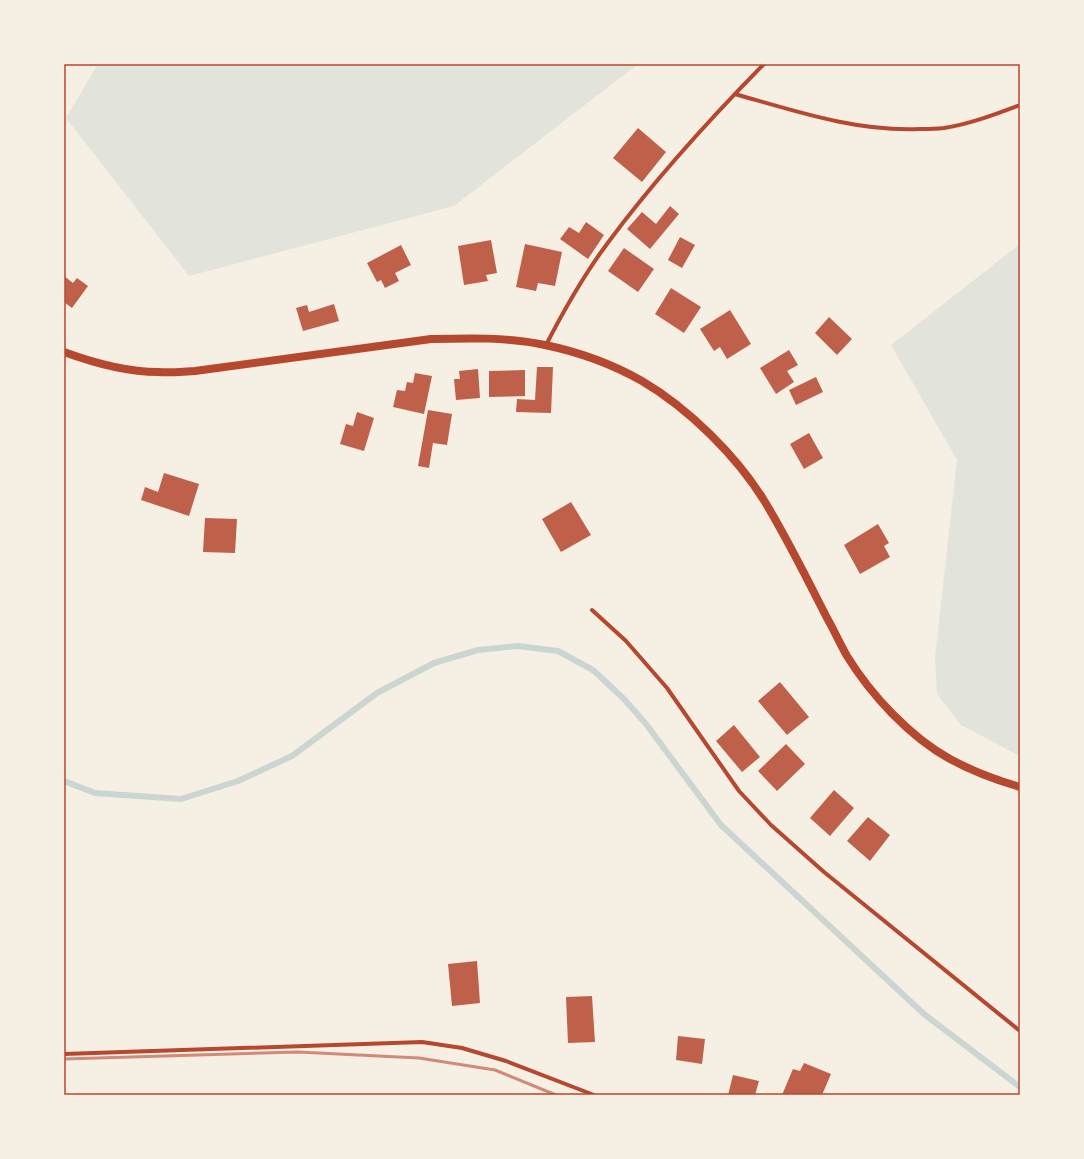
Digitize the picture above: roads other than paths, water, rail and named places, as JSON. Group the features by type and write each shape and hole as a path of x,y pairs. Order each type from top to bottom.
{"main road":[{"path":"64,352 91,362 123,369 157,372 195,371 431,339 469,338 546,345 596,359 642,381 678,406 711,435 737,464 764,500 848,657 875,694 892,714 919,738 948,758 980,773 1020,787"}],"street":[{"path":"546,345 567,304 606,245 644,196 697,134 764,64"},
{"path":"735,94 810,116 858,125 900,130 944,128 991,116 1020,105"},
{"path":"592,610 626,641 667,688 738,791 771,825 824,872 1020,1031"},
{"path":"64,1054 422,1042 462,1048 506,1061 594,1095"}],"waterway":[{"path":"64,781 95,793 181,799 238,781 292,756 377,693 434,663 478,650 518,646 558,651 593,670 623,698 646,724 721,825 924,1014 1020,1087"}],"railway":[{"path":"64,1059 298,1052 419,1058 495,1070 556,1095"}]}
